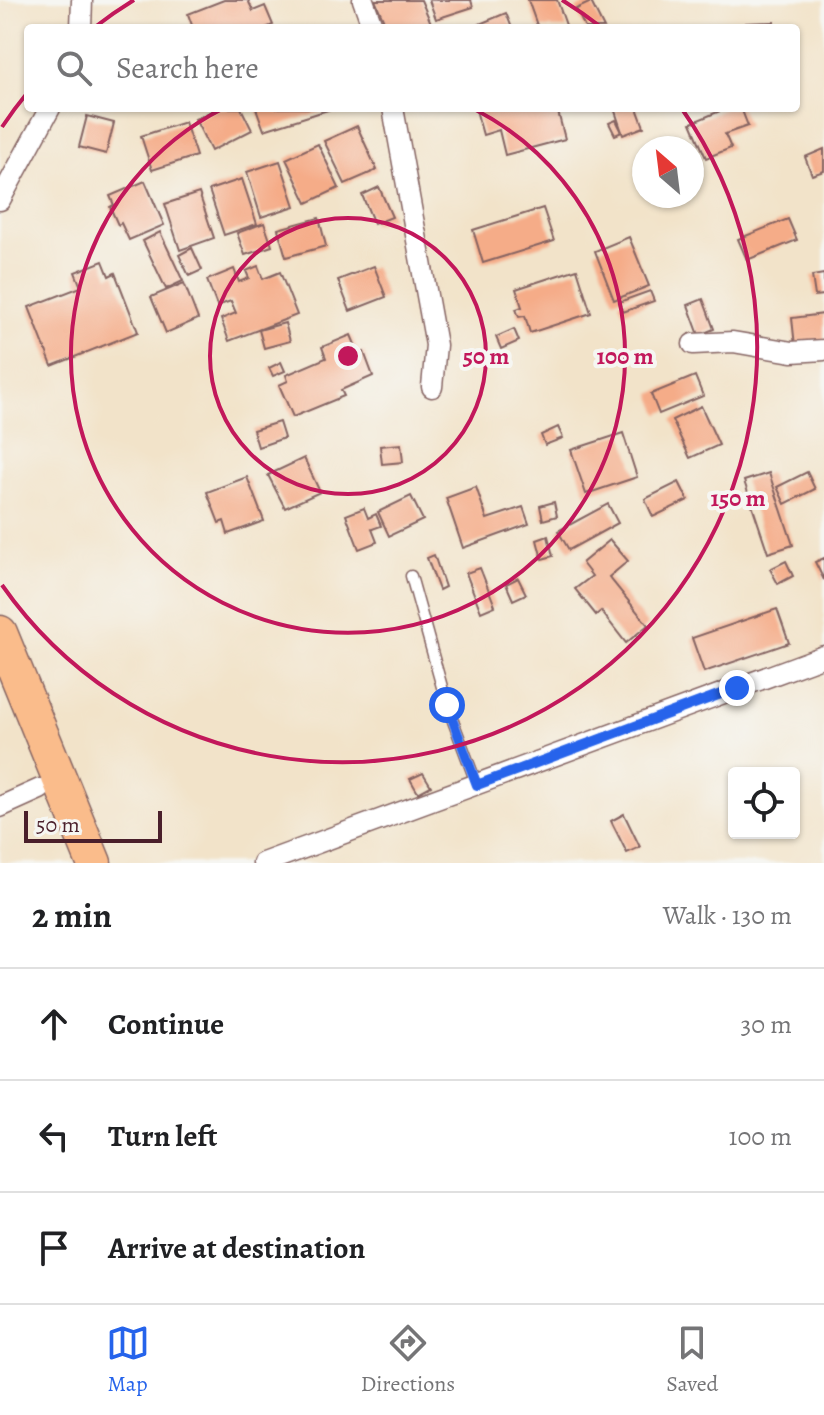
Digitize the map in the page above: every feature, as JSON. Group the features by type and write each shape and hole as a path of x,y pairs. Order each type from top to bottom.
{"main road":[{"path":"0,633 94,863"},
{"path":"0,692 70,863"}],"street":[{"path":"81,24 82,0"},
{"path":"363,0 372,24"},
{"path":"0,200 48,112"},
{"path":"394,112 436,345 432,387"},
{"path":"693,344 733,342 792,352 824,350"},
{"path":"263,863 824,656"},
{"path":"0,807 40,789"}],"lane":[{"path":"411,576 447,705 477,785"}],"building":[{"path":"224,0 248,0 253,11 265,6 273,24 192,24 188,14"},
{"path":"375,0 421,0 431,23 429,24 385,24"},
{"path":"429,0 471,0 473,7 436,19"},
{"path":"528,0 557,0 566,24 537,24"},
{"path":"591,2 602,24 583,24 576,9"},
{"path":"506,13 510,24 480,24"},
{"path":"774,22 774,24 746,24"},
{"path":"210,112 243,112 252,130 211,151 195,119"},
{"path":"257,112 321,112 264,130"},
{"path":"477,112 558,112 565,139 505,155 499,130 483,135"},
{"path":"615,112 638,112 644,127 623,135"},
{"path":"717,112 743,112 748,126 725,134 731,148 706,158 704,136 697,136 691,123"},
{"path":"87,116 114,123 106,154 79,147"},
{"path":"616,120 622,132 615,135 609,123"},
{"path":"185,122 196,156 152,170 141,136"},
{"path":"357,126 377,170 345,184 324,141"},
{"path":"318,144 339,188 307,203 286,159"},
{"path":"824,149 824,171 812,175 805,157"},
{"path":"280,161 295,206 261,217 247,172"},
{"path":"242,179 257,224 224,235 209,190"},
{"path":"145,181 164,225 129,240 110,207 114,205 110,196"},
{"path":"379,187 392,217 374,224 362,195"},
{"path":"199,193 214,238 180,250 165,204"},
{"path":"543,208 554,241 483,263 473,230"},
{"path":"319,218 326,246 286,257 278,229"},
{"path":"788,219 797,240 747,260 738,239"},
{"path":"264,223 272,246 245,255 237,233"},
{"path":"160,232 183,281 166,289 143,241"},
{"path":"629,237 649,286 614,300 595,251"},
{"path":"192,248 202,270 189,276 179,255"},
{"path":"103,261 109,276 115,273 138,332 52,366 29,307 81,287 75,272"},
{"path":"258,266 263,279 280,272 297,315 229,341 221,319 236,313 231,301 217,306 207,280 234,269 239,282 249,278 246,271"},
{"path":"374,266 386,297 350,311 338,280"},
{"path":"577,269 591,313 530,333 525,316 519,317 516,309 522,307 516,289"},
{"path":"824,274 824,295 815,296 812,276"},
{"path":"184,283 198,319 166,333 151,297"},
{"path":"650,291 654,301 623,312 619,302"},
{"path":"703,299 714,329 699,335 688,305"},
{"path":"824,314 824,343 795,346 792,318"},
{"path":"285,323 290,341 264,348 259,330"},
{"path":"514,329 519,341 501,349 496,337"},
{"path":"351,335 359,354 364,352 373,376 341,390 344,396 293,417 279,385 288,381 286,375 326,358 322,347"},
{"path":"281,362 285,371 273,376 269,368"},
{"path":"695,376 703,396 659,414 651,394"},
{"path":"701,406 719,445 690,458 672,420"},
{"path":"279,422 284,438 258,447 253,430"},
{"path":"558,427 563,438 545,445 541,435"},
{"path":"623,433 637,477 586,494 571,450"},
{"path":"401,444 403,462 382,464 380,446"},
{"path":"304,458 320,492 285,508 268,475"},
{"path":"807,472 815,489 785,504 777,487"},
{"path":"769,473 793,545 768,553 744,481"},
{"path":"247,477 264,521 228,534 224,521 219,523 207,492"},
{"path":"679,482 688,500 653,517 645,499"},
{"path":"476,487 487,519 523,507 529,524 463,548 446,498"},
{"path":"411,496 423,520 389,536 378,512"},
{"path":"554,502 557,516 543,520 540,506"},
{"path":"608,504 618,523 569,550 558,531"},
{"path":"364,508 368,518 376,514 381,526 372,529 377,542 359,549 346,515"},
{"path":"548,536 553,556 542,559 537,540"},
{"path":"610,540 628,561 609,577 648,625 626,643 601,611 596,615 575,589 592,576 582,563"},
{"path":"434,555 445,587 439,590 427,558"},
{"path":"824,558 824,580 815,562"},
{"path":"786,561 793,576 778,584 770,569"},
{"path":"480,568 495,606 481,612 466,573"},
{"path":"518,578 526,594 513,600 506,584"},
{"path":"777,609 789,643 704,672 692,638"},
{"path":"423,773 431,786 418,793 410,779"},
{"path":"624,814 640,847 627,853 611,821"}],"route":[{"path":"447,705 477,785 737,688"}]}
